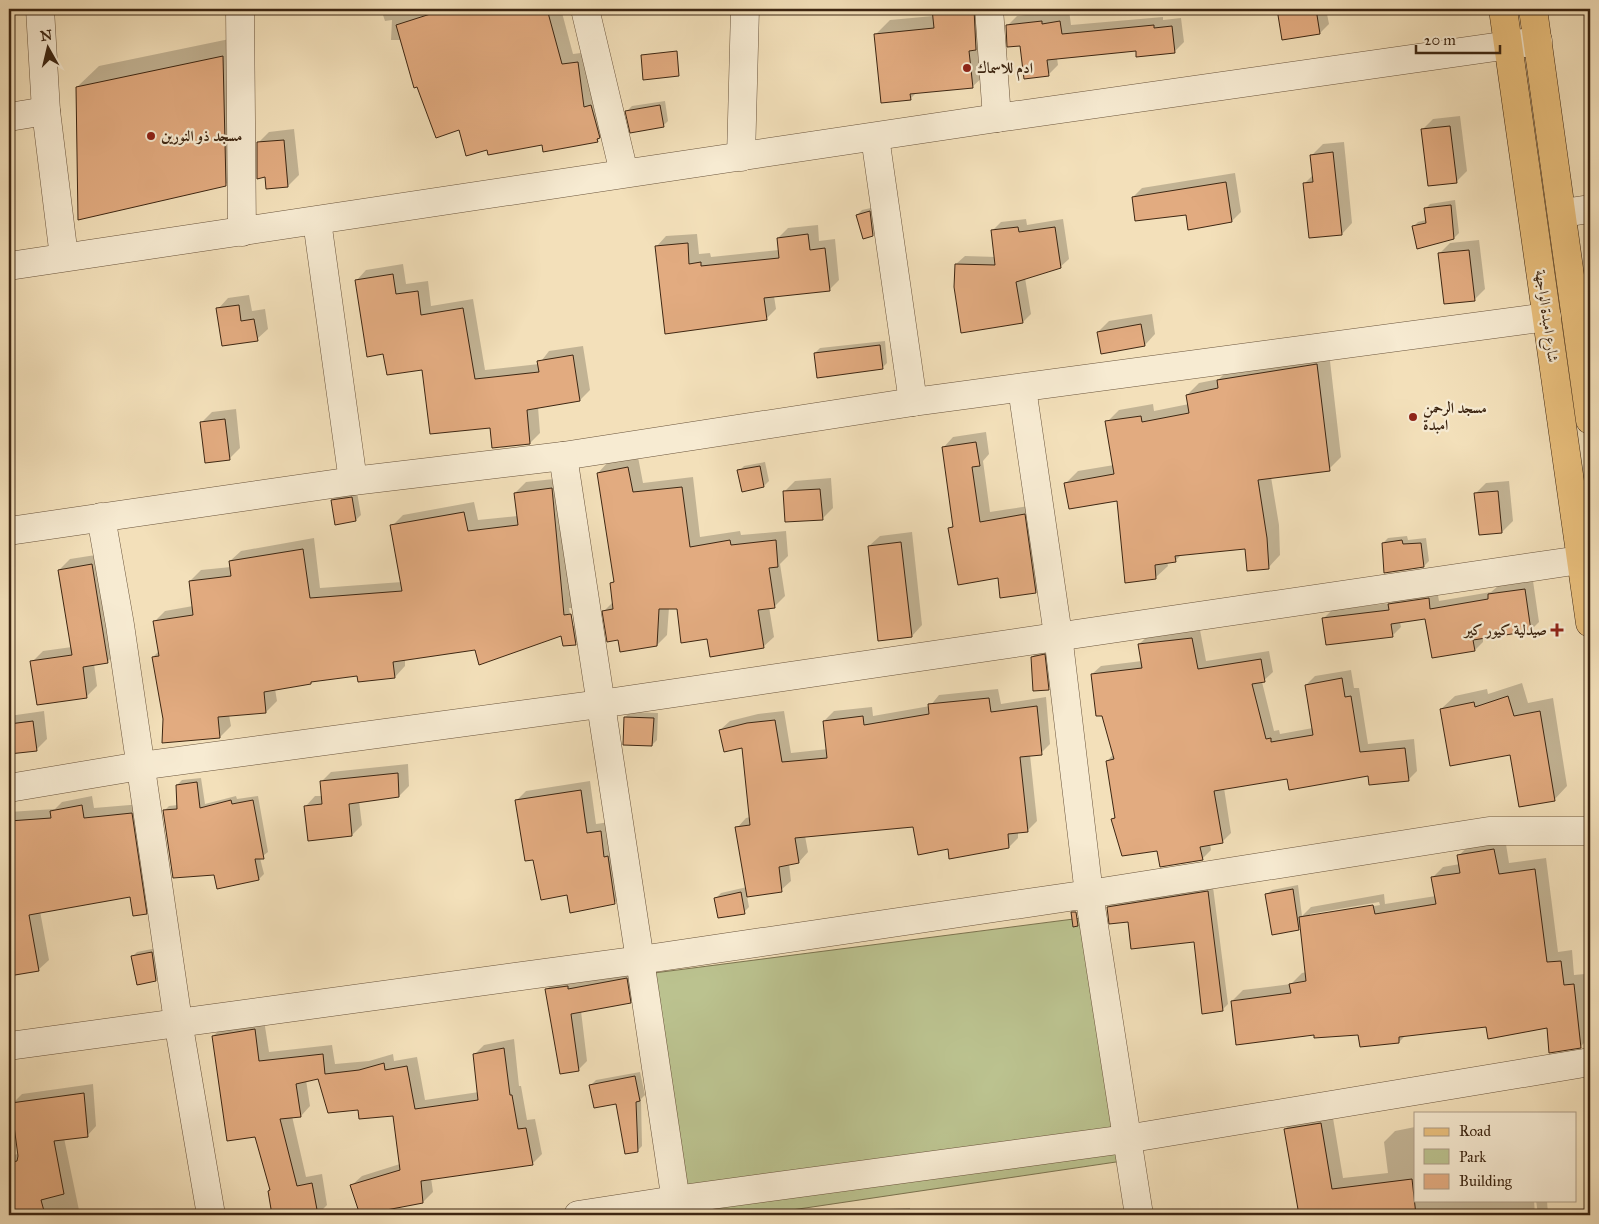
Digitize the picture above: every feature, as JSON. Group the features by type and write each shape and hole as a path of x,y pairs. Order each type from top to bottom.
{"main road":[{"name":"شارع امبدة الواجهة","path":"1502,9 1590,623"},
{"name":"شارع امبدة الواجهة","path":"1533,9 1590,413"}],"street":[{"path":"40,9 46,111 64,257"},
{"path":"240,9 242,232"},
{"path":"585,9 624,173"},
{"path":"741,157 745,9"},
{"path":"989,9 997,118"},
{"path":"9,266 997,118 1538,41"},
{"path":"9,117 46,111"},
{"path":"875,137 913,402"},
{"path":"1563,213 1590,209"},
{"path":"317,221 353,481"},
{"path":"9,531 353,481 563,456 913,402 1547,317"},
{"path":"1022,388 1058,635 1089,894 1139,1215"},
{"path":"563,456 676,1208"},
{"path":"100,517 120,625 178,1021 211,1215"},
{"path":"9,788 140,766 600,704 1058,635 1580,560"},
{"path":"9,1046 178,1021 640,960 1089,894 1489,831 1590,831"},
{"path":"578,1215 676,1208 1126,1139 1590,1062"}],"green space":[{"path":"1097,916 1143,1158 758,1215 688,1215 654,973"}],"building":[{"path":"446,9 547,9 562,64 578,62 584,107 591,105 600,138 597,139 598,142 543,152 542,145 488,155 487,150 466,156 459,130 436,138 417,87 414,88 396,25"},
{"path":"932,9 974,9 976,50 969,51 973,88 910,94 911,100 881,103 874,34 934,28"},
{"path":"1277,9 1316,9 1320,34 1282,40"},
{"path":"1042,21 1042,24 1060,21 1062,34 1154,25 1154,28 1172,26 1175,53 1136,57 1136,51 1047,60 1049,76 1024,79 1020,46 1007,47 1006,25"},
{"path":"677,51 679,76 643,80 641,55"},
{"name":"مسجد ذو النورين","path":"223,56 226,186 78,220 76,87"},
{"path":"660,105 664,127 630,133 625,111"},
{"path":"1450,126 1457,183 1428,186 1421,129"},
{"path":"284,140 288,187 266,189 265,177 257,179 257,142"},
{"path":"1333,152 1342,235 1309,238 1303,183 1313,182 1310,155"},
{"path":"1226,182 1232,222 1188,230 1186,215 1135,221 1132,197"},
{"path":"1451,205 1454,239 1417,249 1412,226 1426,223 1424,208"},
{"path":"870,211 873,236 863,239 856,215"},
{"path":"1018,227 1019,232 1055,227 1061,268 1016,282 1023,323 961,333 954,287 955,264 995,265 991,230"},
{"path":"808,234 810,250 825,248 830,291 764,298 767,320 665,334 655,246 688,243 689,264 701,262 701,266 779,258 777,238"},
{"path":"1469,250 1475,301 1444,304 1438,253"},
{"path":"393,274 396,294 418,291 421,315 463,308 475,379 539,372 537,361 573,355 580,401 527,410 530,444 492,448 490,428 430,434 422,370 387,375 383,354 367,357 355,280"},
{"path":"239,305 241,321 254,319 258,341 222,346 216,308"},
{"path":"1141,324 1145,346 1101,354 1097,332"},
{"path":"880,345 883,369 817,378 814,353"},
{"path":"1317,364 1330,471 1258,480 1267,538 1269,569 1247,571 1245,549 1175,556 1176,562 1155,565 1156,579 1125,583 1117,501 1069,509 1064,483 1114,474 1105,421 1141,416 1142,422 1189,413 1186,395 1218,388 1217,380"},
{"path":"225,419 230,460 205,463 200,422"},
{"path":"976,442 980,466 972,467 980,522 1025,514 1036,593 1000,598 998,578 958,585 948,528 953,527 942,447"},
{"path":"760,466 764,487 742,492 737,470"},
{"path":"628,467 633,492 682,487 690,547 730,540 731,545 776,540 778,567 769,568 775,608 758,610 764,648 710,657 707,639 681,643 677,609 659,609 657,646 620,652 618,640 607,642 602,611 613,609 610,583 614,582 597,473"},
{"path":"552,488 564,615 571,614 576,645 563,646 561,636 479,665 475,650 393,662 395,678 358,682 357,676 311,682 311,684 264,692 266,713 218,717 220,738 162,743 163,719 152,657 159,656 153,621 193,615 189,581 231,576 229,561 303,549 310,598 402,591 390,525 464,512 468,531 518,525 514,493"},
{"path":"820,489 823,520 785,522 783,491"},
{"path":"1498,491 1502,533 1479,535 1474,493"},
{"path":"352,497 356,521 335,525 331,500"},
{"path":"1402,540 1403,544 1421,543 1424,567 1384,573 1382,543"},
{"path":"901,542 912,637 878,641 868,546"},
{"path":"92,564 108,663 83,667 87,698 37,705 30,661 72,655 58,570"},
{"path":"1525,589 1531,631 1473,640 1475,651 1432,658 1425,619 1391,624 1393,637 1326,645 1322,618 1389,610 1388,604 1429,598 1430,609 1488,599 1488,594"},
{"path":"1192,638 1198,669 1261,659 1265,682 1252,684 1266,739 1271,738 1271,742 1313,735 1305,685 1342,678 1345,697 1351,696 1360,752 1405,748 1409,781 1369,785 1368,776 1289,790 1287,779 1214,791 1223,843 1200,847 1203,860 1160,867 1157,851 1122,856 1111,819 1115,818 1106,761 1114,759 1102,716 1096,716 1091,674 1142,668 1138,644"},
{"path":"1045,654 1049,690 1033,691 1031,657"},
{"path":"1508,696 1514,716 1540,711 1555,801 1519,807 1510,755 1450,766 1440,709 1474,702 1475,707"},
{"path":"989,698 991,712 1037,706 1042,755 1020,757 1028,832 1008,834 1009,848 949,859 948,849 918,855 913,827 795,838 799,863 779,867 782,892 747,897 735,827 750,825 742,748 724,752 719,730 747,723 775,720 782,762 827,758 823,721 863,716 864,725 929,714 928,704"},
{"path":"624,717 654,718 652,746 623,745"},
{"path":"33,721 37,751 9,754 9,724"},
{"path":"398,773 399,797 349,804 352,836 308,841 304,806 322,804 320,781"},
{"path":"197,782 200,808 231,800 232,804 253,800 264,859 255,859 259,880 217,889 214,875 173,878 163,810 177,809 176,785"},
{"path":"581,790 587,833 601,831 604,857 608,856 615,904 570,913 567,895 541,900 533,860 525,861 515,800"},
{"path":"82,805 84,818 132,813 147,914 133,916 130,897 29,915 39,971 9,976 9,821 51,818 50,811"},
{"path":"1494,849 1499,874 1535,869 1547,962 1561,961 1564,985 1574,984 1581,1048 1549,1053 1547,1028 1488,1039 1486,1027 1399,1037 1399,1043 1360,1047 1358,1035 1314,1038 1314,1035 1236,1045 1231,1001 1291,993 1289,984 1306,981 1299,917 1373,905 1375,914 1436,904 1431,877 1460,873 1457,855"},
{"path":"1293,889 1299,930 1272,935 1265,894"},
{"path":"1208,891 1223,1011 1202,1014 1194,942 1131,949 1128,922 1109,924 1107,907"},
{"path":"741,892 745,914 718,918 714,898"},
{"path":"1071,912 1076,912 1078,926 1073,927"},
{"path":"152,952 156,981 137,985 131,956"},
{"path":"627,978 631,1003 571,1014 579,1071 560,1074 545,989 568,986 568,989"},
{"path":"255,1029 259,1061 323,1054 325,1074 359,1070 384,1063 385,1070 407,1066 415,1109 478,1100 473,1054 504,1048 510,1095 512,1095 518,1129 526,1128 533,1165 421,1181 423,1203 360,1215 350,1185 400,1170 393,1116 359,1119 358,1110 328,1113 318,1079 296,1084 301,1117 280,1119 297,1186 312,1183 318,1215 272,1215 268,1191 270,1190 255,1137 227,1141 212,1036"},
{"path":"635,1076 640,1101 636,1102 638,1152 625,1154 616,1104 594,1108 589,1085"},
{"path":"84,1093 88,1137 54,1141 64,1194 41,1200 44,1211 31,1215 9,1215 9,1163 17,1161 18,1156 11,1103"},
{"path":"1321,1123 1332,1189 1412,1179 1416,1215 1299,1215 1284,1129"}],"place":[{"name":"ادم للاسماك","path":"967,68"},
{"name":"مسجد ذو النورين","path":"151,136"},
{"name":"مسجد الرحمن امبدة","path":"1413,417"},
{"name":"صيدلية كيور كير","path":"1557,630"}]}
